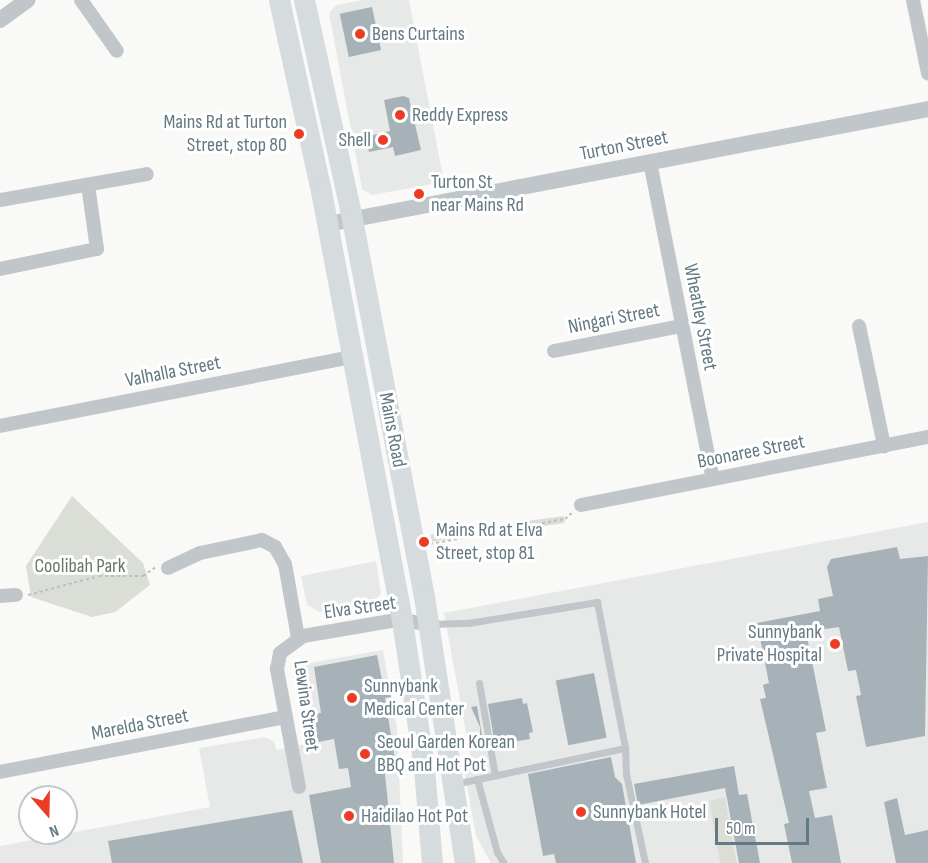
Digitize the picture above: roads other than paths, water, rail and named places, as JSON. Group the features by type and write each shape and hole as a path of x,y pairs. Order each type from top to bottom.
{"main road":[{"name":"Mains Road","path":"279,0 328,224 402,620 424,768 432,863"},
{"name":"Mains Road","path":"304,0 352,219 429,624 461,859"}],"street":[{"path":"0,20 28,0"},
{"path":"81,0 117,51"},
{"path":"913,0 928,73"},
{"name":"Turton Street","path":"328,224 928,109"},
{"name":"Wheatley Street","path":"650,162 713,479"},
{"path":"0,200 147,174"},
{"path":"0,269 97,249 88,185"},
{"name":"Ningari Street","path":"554,351 682,326"},
{"path":"859,327 884,446"},
{"name":"Valhalla Street","path":"0,426 353,357"},
{"name":"Boonaree Street","path":"581,505 928,437"},
{"path":"168,568 200,553 262,540 275,547 285,564 298,638"},
{"path":"0,596 16,595"},
{"name":"Elva Street","path":"298,638 402,620 429,624"},
{"name":"Lewina Street","path":"298,638 278,658 299,788"},
{"name":"Marelda Street","path":"0,772 286,717"}],"lane":[{"path":"429,624 468,623 597,602 625,748 626,774 645,863"},
{"path":"479,683 495,776"},
{"path":"451,784 625,748"},
{"path":"477,779 497,852 504,863"}],"place":[{"name":"Bens Curtains","path":"360,34"},
{"name":"Reddy Express","path":"400,115"},
{"name":"Mains Rd at Turton Street, stop 80","path":"299,134"},
{"name":"Shell","path":"383,140"},
{"name":"Turton St near Mains Rd","path":"419,194"},
{"name":"Mains Rd at Elva Street, stop 81","path":"424,542"},
{"name":"Sunnybank Private Hospital","path":"835,644"},
{"name":"Sunnybank Medical Center","path":"352,698"},
{"name":"Seoul Garden Korean BBQ and Hot Pot","path":"365,754"},
{"name":"Sunnybank Hotel","path":"581,812"},
{"name":"Haidilao Hot Pot","path":"349,816"}],"park label":[{"name":"Coolibah Park","path":"80,566"}]}
